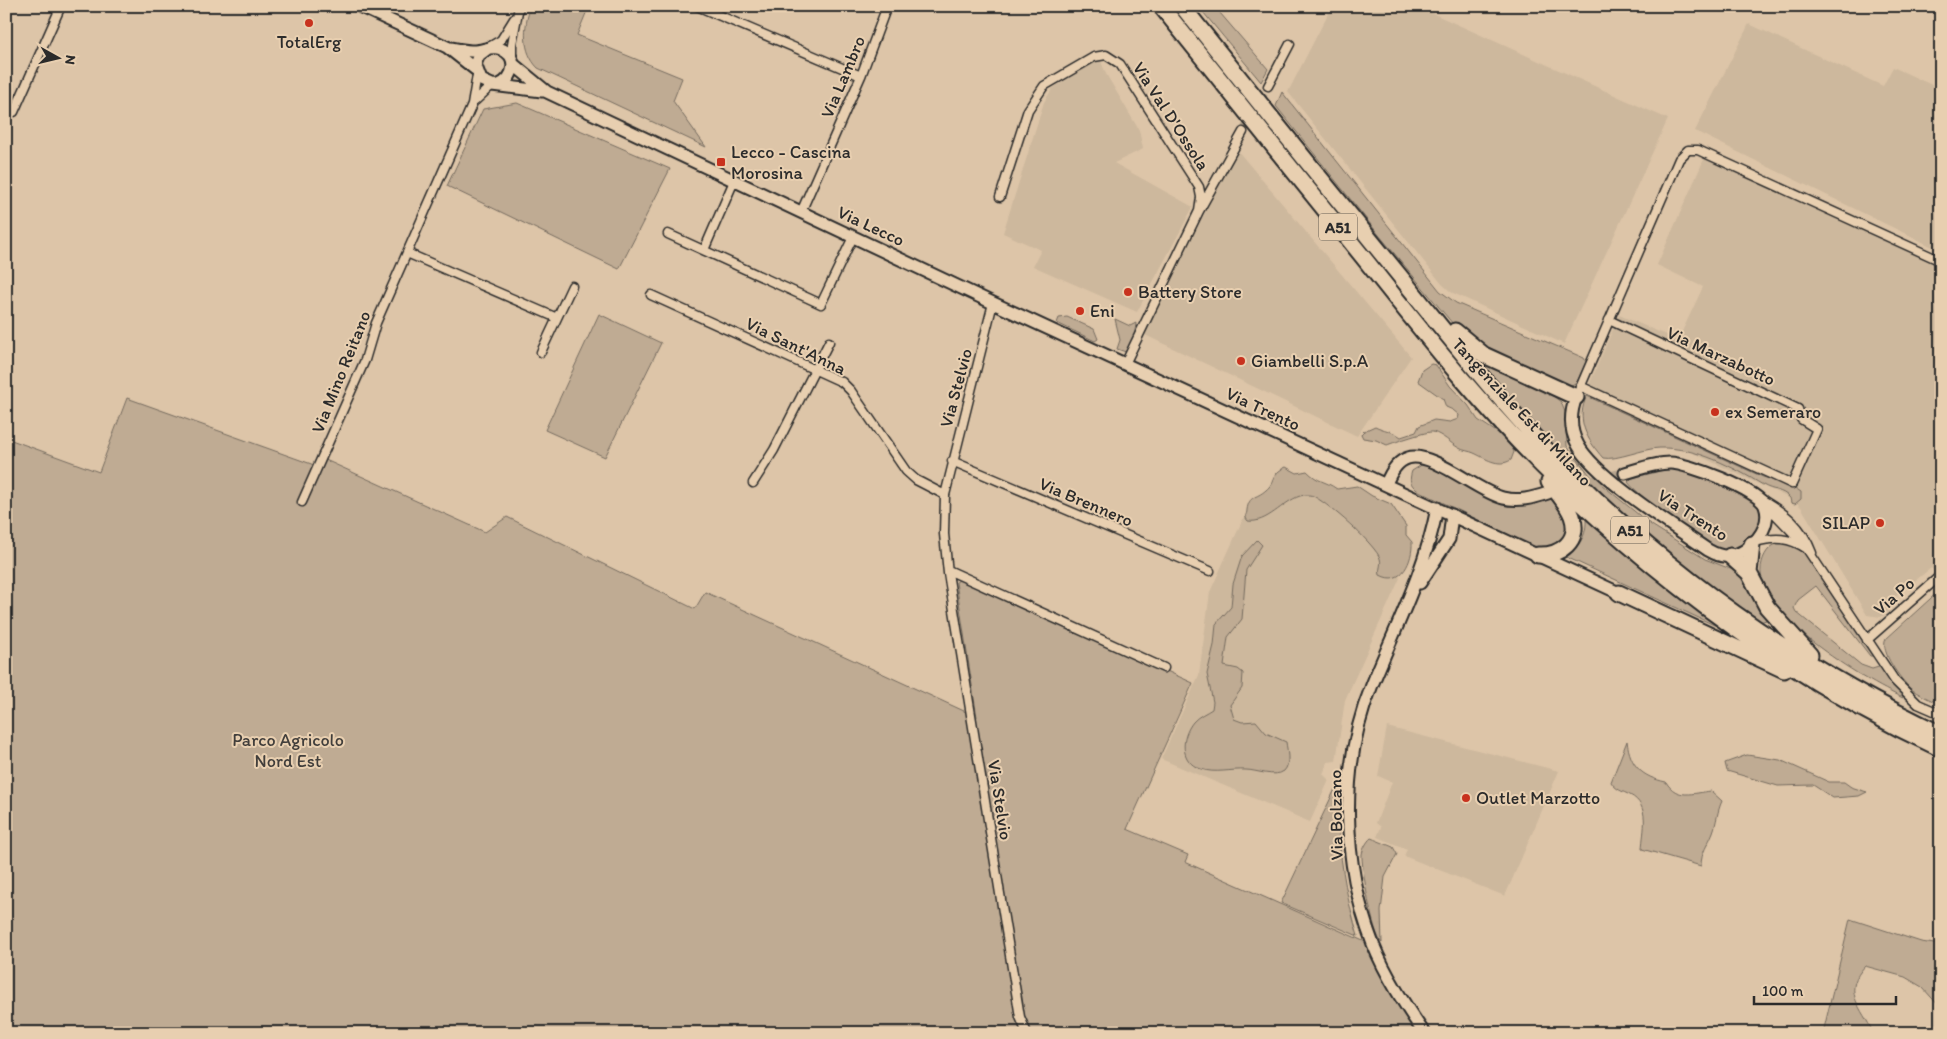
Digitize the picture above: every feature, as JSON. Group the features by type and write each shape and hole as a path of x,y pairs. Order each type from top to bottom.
{"highway":[{"name":"Tangenziale Est di Milano","path":"1161,6 1481,401 1560,483 1622,541 1737,630 1941,749"},
{"name":"Tangenziale Est di Milano","path":"1182,6 1484,380 1580,484 1658,555 1825,680 1876,701 1941,734"},
{"path":"1381,253 1469,345 1493,359 1578,391"},
{"path":"1520,443 1568,508 1574,523 1570,542 1563,550 1549,555 1538,555"},
{"path":"1749,573 1752,543"},
{"path":"1730,556 1749,573 1767,607 1825,680"},
{"path":"1620,593 1739,650 1825,680"}],"street":[{"path":"10,110 61,6"},
{"name":"Via Lecco","path":"359,6 447,47 476,72 481,80 496,85 547,92"},
{"path":"496,85 508,79 513,63 519,6"},
{"path":"697,6 861,76"},
{"name":"Via Lambro","path":"801,212 861,76 887,6"},
{"path":"476,72 479,55 501,40 517,15"},
{"path":"1268,86 1290,44"},
{"name":"Via Lecco","path":"447,47 476,51 500,48 510,56 513,63 547,92 992,304"},
{"name":"Via Val D'Ossola","path":"1000,197 1028,110 1035,97 1052,80 1094,57 1106,55 1120,64 1199,186 1201,197 1199,211"},
{"name":"Via Mino Reitano","path":"472,105 476,72"},
{"name":"Via Mino Reitano","path":"302,502 361,369 376,323 472,105 478,95 496,85"},
{"path":"1125,364 1199,211 1243,132"},
{"path":"1578,391 1679,160 1688,150 1698,150 1941,261"},
{"path":"704,250 734,181"},
{"path":"668,234 821,304 853,237"},
{"path":"407,253 557,318"},
{"path":"541,352 572,286"},
{"name":"Via Sant'Anna","path":"652,295 842,382 851,391 906,471 916,480 945,494"},
{"name":"Via Trento","path":"992,304 1620,593"},
{"name":"Via Stelvio","path":"992,304 945,494 944,534 948,570 1020,1017 1027,1033"},
{"name":"Via Marzabotto","path":"1578,391 1792,484 1817,430 1801,420 1798,409 1609,320"},
{"path":"753,483 774,450 829,342"},
{"name":"Via Trento","path":"1578,391 1571,426 1578,445 1589,460 1637,499 1708,550 1716,555 1730,556 1743,552 1764,529 1767,514"},
{"path":"1386,484 1394,468 1401,461 1415,457 1430,461 1502,498 1521,500 1548,493"},
{"name":"Via Brennero","path":"952,461 1210,571"},
{"name":"Via Trento","path":"1625,473 1659,464 1679,464 1736,486 1760,499"},
{"path":"1760,499 1765,504 1767,514 1774,513 1780,517 1815,559 1895,681 1918,704 1941,714"},
{"path":"1760,499 1791,518 1808,542 1815,559"},
{"path":"1413,592 1432,533 1437,508"},
{"path":"1413,592 1450,539 1452,515"},
{"path":"1752,543 1784,538 1794,540 1807,549"},
{"path":"948,570 1164,668"},
{"name":"Via Po","path":"1867,640 1941,575"},
{"name":"Via Bolzano","path":"1413,592 1371,686 1362,713 1351,771 1349,819 1354,872 1371,937 1393,983 1424,1033"}],"shaded area":[{"path":"1332,6 1416,6 1668,119 1564,344 1451,292 1442,284 1288,92"},
{"path":"1749,24 1883,86 1893,67 1936,87 1935,96 1941,99 1941,251 1695,131"},
{"path":"1100,59 1106,74 1139,130 1143,149 1114,163 1193,207 1137,312 1033,266 1041,250 1003,233 1044,102 1053,88"},
{"path":"1237,150 1411,357 1357,436 1143,334"},
{"path":"1705,157 1941,264 1941,560 1934,571 1931,568 1886,604 1891,610 1881,617 1867,615 1801,507 1795,501 1589,404 1583,399 1619,315 1678,340 1703,287 1657,265"},
{"path":"1304,489 1364,525 1400,578 1345,700 1336,761 1328,762 1323,774 1329,780 1310,822 1161,759 1199,675 1210,592 1243,519"},
{"name":"Outlet Marzotto","path":"1387,727 1559,771 1505,896 1404,856 1407,849 1377,837 1381,827 1376,823 1392,782 1378,776"}],"green space":[{"path":"531,6 589,6 577,35 682,78 673,101 706,147 538,68 529,55 525,31"},
{"path":"1198,6 1214,6 1268,69 1261,82"},
{"path":"1282,92 1440,291 1456,303 1584,358 1586,362 1577,382 1566,388 1486,351 1458,330 1276,106"},
{"path":"517,103 670,169 619,269 447,186 483,109"},
{"path":"599,314 661,343 605,457 545,430"},
{"path":"1067,317 1094,329 1098,339 1095,341 1057,323 1059,318"},
{"path":"1115,319 1130,326 1136,323 1134,340 1126,352 1117,349 1120,340"},
{"path":"1471,357 1553,396 1561,402 1565,412 1567,446 1590,475 1650,524 1705,559 1741,573 1766,620 1757,623 1606,504"},
{"path":"1431,364 1436,365 1450,386 1468,405 1478,420 1509,440 1514,452 1511,460 1496,463 1461,449 1433,432 1387,445 1376,440 1363,438 1361,434 1364,431 1375,426 1401,437 1416,432 1419,426 1434,420 1450,422 1458,419 1459,415 1446,407 1443,399 1418,381 1422,370"},
{"path":"1587,396 1763,477 1792,486 1801,492 1801,499 1795,504 1791,503 1790,498 1784,493 1767,487 1714,459 1687,451 1660,448 1615,458 1603,458 1592,444 1585,429 1582,413"},
{"name":"Parco Agricolo Nord Est","path":"127,398 317,466 321,458 485,532 507,517 695,609 705,592 977,717 956,582 963,578 1193,683 1127,829 1188,855 1185,862 1370,944 1418,1033 6,1033 6,438 99,472"},
{"path":"1423,464 1496,500 1523,505 1556,497 1572,524 1561,547 1536,548 1417,490 1411,482 1411,474 1412,471"},
{"path":"1286,467 1297,473 1307,471 1315,478 1337,489 1357,486 1372,496 1391,504 1406,526 1406,535 1412,542 1411,556 1405,570 1400,575 1394,577 1388,578 1380,575 1380,559 1374,549 1359,532 1312,495 1300,496 1262,519 1248,521 1245,516 1249,502 1266,490 1275,475"},
{"path":"1672,468 1691,472 1757,502 1761,518 1759,526 1751,538 1740,547 1731,551 1721,551 1713,548 1658,509 1628,482 1632,478"},
{"path":"1586,517 1630,556 1725,630 1564,556 1578,545 1584,535"},
{"path":"1257,540 1262,545 1246,570 1242,619 1228,637 1224,666 1238,669 1243,673 1242,688 1230,705 1234,719 1242,722 1256,721 1266,733 1286,742 1287,765 1284,771 1276,774 1246,770 1217,771 1201,769 1189,761 1184,749 1184,742 1193,722 1212,709 1213,702 1207,674 1214,645 1216,624 1231,607 1233,584 1242,556"},
{"path":"1782,542 1800,547 1810,559 1876,656 1870,656 1816,586 1798,600 1794,608 1796,612 1861,665 1872,669 1882,666 1903,694 1903,698 1863,677 1838,661 1790,623 1773,602 1762,582 1762,562 1769,549 1775,544"},
{"path":"1941,589 1941,691 1935,702 1907,685 1888,658 1885,644 1886,639"},
{"path":"1627,741 1634,764 1650,777 1666,782 1670,788 1680,793 1692,794 1711,791 1722,801 1713,832 1703,853 1701,866 1642,849 1644,819 1641,805 1630,795 1617,789 1611,782"},
{"path":"1747,755 1780,760 1829,782 1844,782 1851,787 1867,792 1859,796 1833,798 1813,785 1778,786 1727,771 1725,763"},
{"path":"1335,789 1340,791 1339,834 1343,873 1358,936 1281,903"},
{"path":"1371,838 1393,847 1397,854 1385,877 1381,911 1382,943 1371,915 1362,861 1363,850"},
{"path":"1850,919 1921,942 1941,945 1941,1008 1922,987 1905,977 1865,966 1858,975 1854,990 1858,1004 1871,1028 1868,1033 1823,1033"}],"tunnel":[{"path":"1243,132 1268,86"},
{"path":"1576,486 1625,473"}],"place":[{"name":"TotalErg","path":"309,23"},
{"name":"Lecco - Cascina Morosina","path":"721,162"},
{"name":"Battery Store","path":"1128,292"},
{"name":"Eni","path":"1080,311"},
{"name":"Giambelli S.p.A","path":"1241,361"},
{"name":"ex Semeraro","path":"1715,412"},
{"name":"SILAP","path":"1880,523"},
{"name":"Outlet Marzotto","path":"1466,798"}]}
